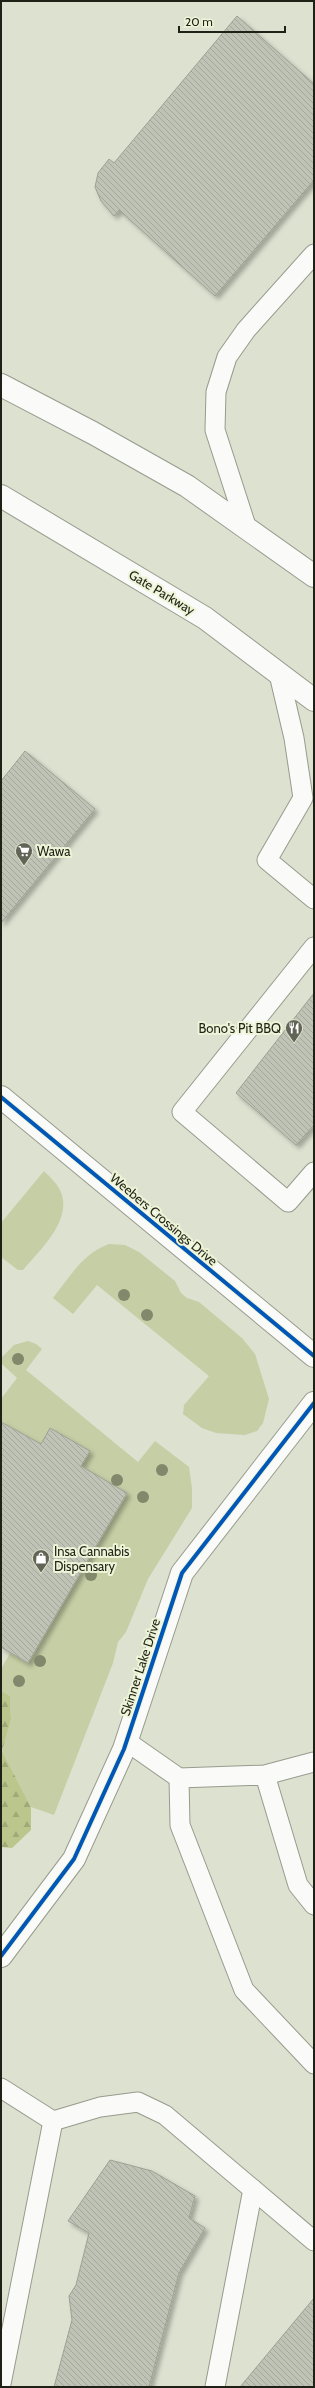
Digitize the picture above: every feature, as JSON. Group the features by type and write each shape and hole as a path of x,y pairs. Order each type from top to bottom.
{"street":[{"path":"1,385 93,433 187,486 314,576"},
{"name":"Gate Parkway","path":"1,496 205,618 314,700"},
{"name":"Weebers Crossings Drive","path":"1,1097 314,1356"},
{"name":"Skinner Lake Drive","path":"2,1956 74,1859 126,1741 182,1573 314,1403"}],"lane":[{"path":"246,529 215,430 216,392 226,357 246,330 314,254"},
{"path":"279,674 294,738 303,798 267,860 314,899"},
{"path":"314,947 182,1112 288,1202 314,1172"},
{"path":"201,1088 221,1083 314,967"},
{"path":"126,1741 179,1778 265,1776 314,1762"},
{"path":"265,1776 298,1885 314,1905"},
{"path":"179,1778 180,1825 244,1990 314,2064"},
{"path":"1,2088 53,2121 100,2107 138,2102 165,2115 314,2241"},
{"path":"1,2384 53,2121"},
{"path":"215,2387 253,2189"}],"green space":[{"path":"44,1171 61,1191 63,1205 62,1216 52,1236 23,1270 18,1270 1,1257 1,1223"},
{"path":"109,1244 125,1245 139,1252 175,1281 181,1293 187,1298 199,1302 242,1338 255,1354 269,1399 263,1423 257,1431 245,1435 216,1433 202,1428 183,1414 184,1405 209,1376 97,1285 73,1314 53,1298 71,1274 84,1260 92,1253"},
{"path":"28,1341 36,1344 42,1349 26,1370 138,1462 155,1441 189,1467 192,1488 192,1508 148,1579 126,1632 118,1642 113,1663 54,1815 31,1807 2,1751 11,1720 10,1696 1,1691 1,1669 10,1653 28,1663 127,1494 81,1466 90,1451 50,1429 41,1444 1,1422 1,1399 17,1378 1,1363 1,1358 14,1345"},
{"path":"1,1691 10,1696 11,1720 2,1751 31,1807 31,1830 12,1848 1,1847"}],"building":[{"path":"237,16 314,84 314,180 215,296 119,210 114,216 101,201 95,187 98,173 109,159 114,163"},
{"name":"Wawa","path":"25,751 95,809 1,923 1,781"},
{"name":"Bono's Pit BBQ","path":"314,993 314,1125 296,1145 236,1093"},
{"name":"Insa Cannabis Dispensary","path":"1,1422 41,1444 50,1428 90,1451 81,1466 127,1493 28,1663 1,1647"},
{"path":"110,2160 152,2171 195,2196 189,2218 205,2228 179,2273 149,2387 54,2387 72,2320 69,2296 76,2285 89,2233 68,2221"},
{"path":"314,2298 314,2387 240,2387"}],"cycle path":[{"path":"1,1097 314,1356"},
{"path":"1,1956 74,1859 124,1749 182,1573 314,1403"}],"place":[{"name":"Wawa","path":"24,866"},
{"name":"Bono's Pit BBQ","path":"294,1043"},
{"name":"Insa Cannabis Dispensary","path":"41,1573"}]}
